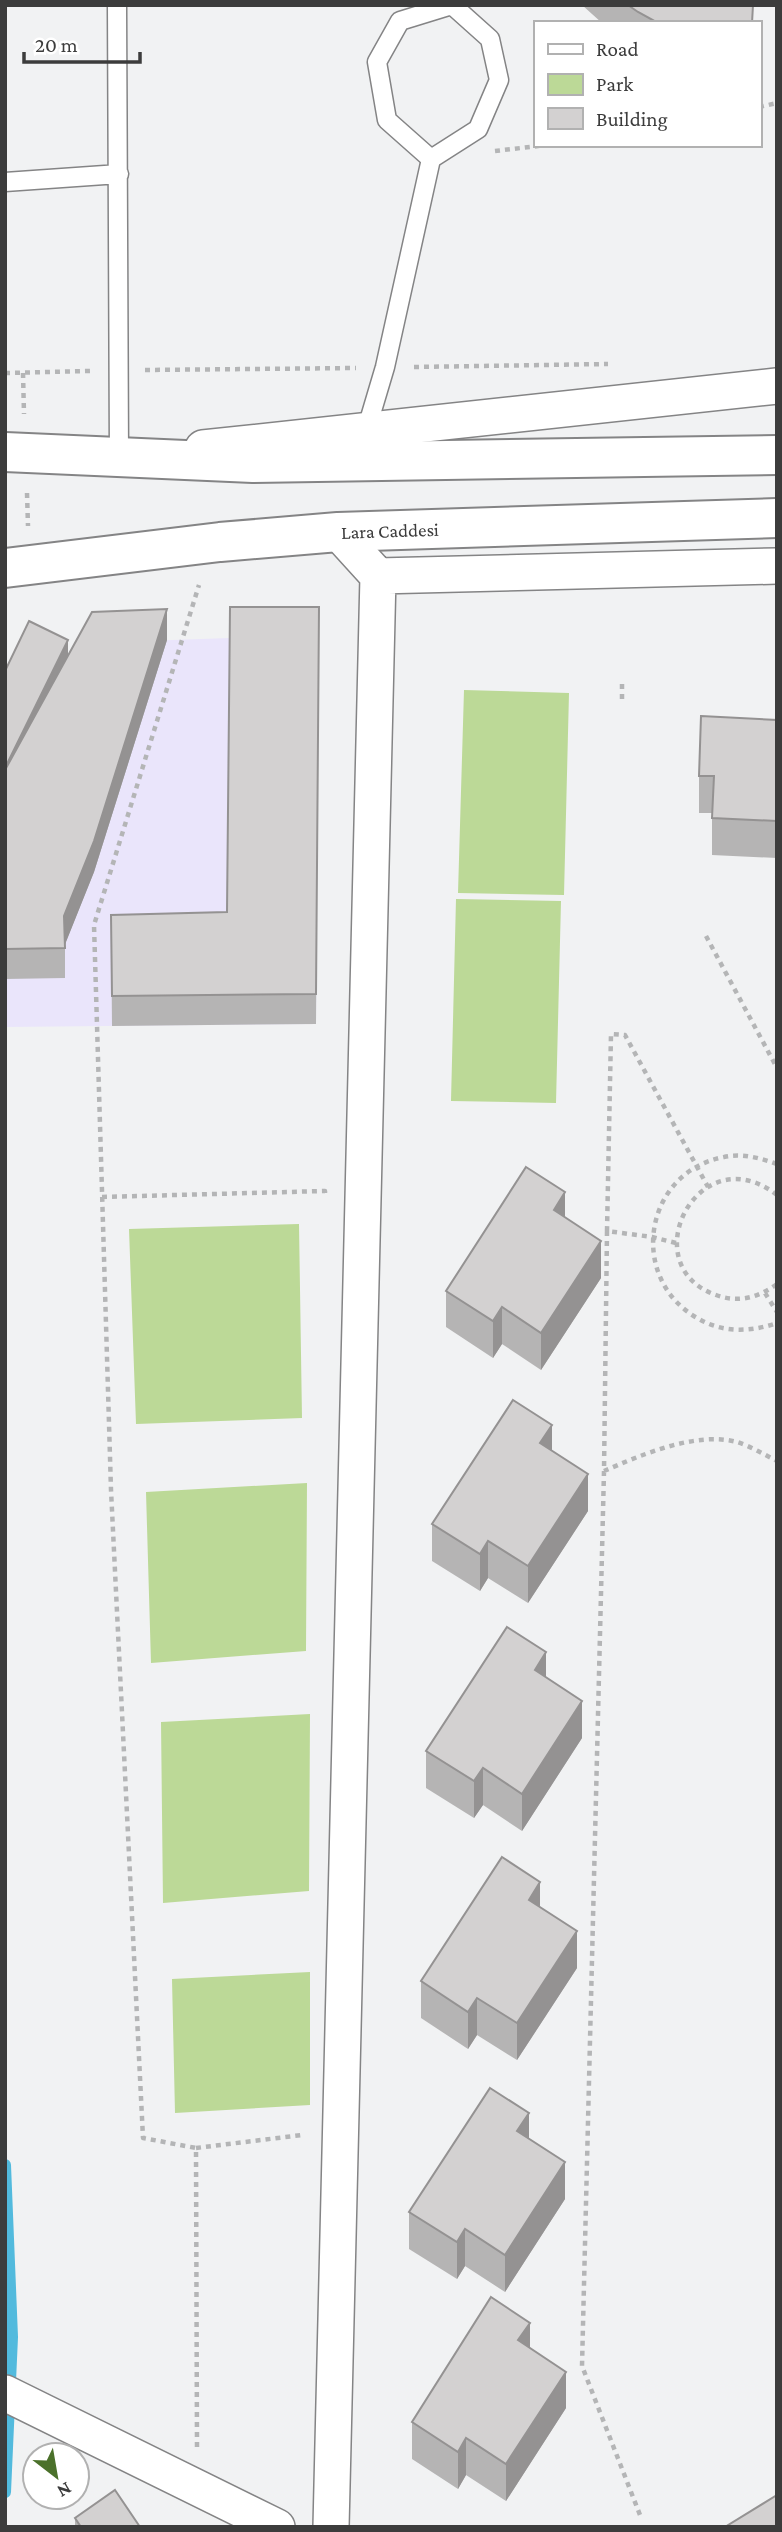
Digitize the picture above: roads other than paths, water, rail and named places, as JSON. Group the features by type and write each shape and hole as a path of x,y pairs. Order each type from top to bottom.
{"main road":[{"path":"5,452 253,463 777,455"},
{"name":"Lara Caddesi","path":"5,568 220,541 338,532 777,518"}],"street":[{"path":"119,457 777,386"},
{"path":"331,2527 378,576 338,532"},
{"path":"378,576 777,566"},
{"path":"5,2393 277,2527"}],"lane":[{"path":"117,5 119,457"},
{"path":"366,431 385,368 431,159 478,129 499,80 490,39 452,5 400,21 377,62 387,120 431,159"},
{"path":"5,182 119,174"}],"waterway":[{"path":"5,2165 12,2337 5,2492"}]}
